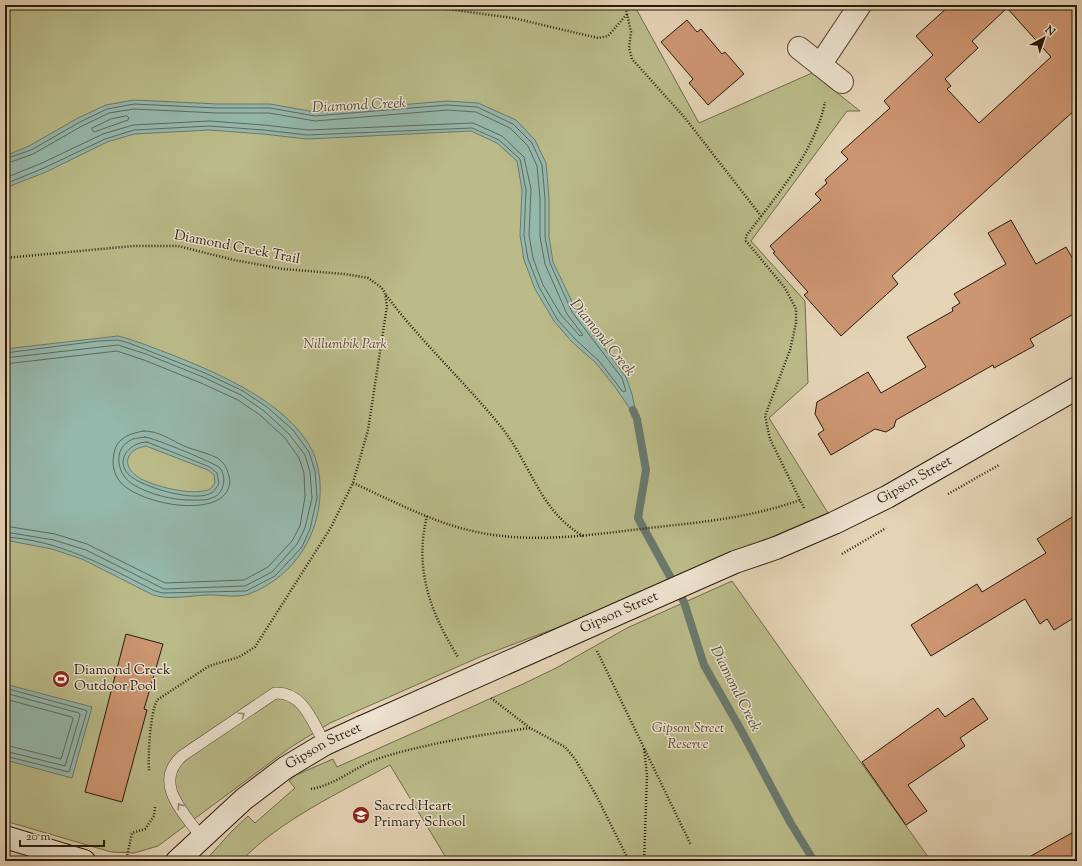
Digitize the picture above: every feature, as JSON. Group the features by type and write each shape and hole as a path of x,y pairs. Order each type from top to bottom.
{"street":[{"path":"799,48 831,73 860,5"},
{"name":"Gipson Street","path":"177,861 265,783 304,755 362,727 628,608 735,562 816,532 887,497 1077,388"},
{"path":"5,837 84,861"}],"lane":[{"path":"202,838 170,790 168,780 171,768 182,756 275,693 284,693 293,696 300,702 325,744"}],"path":[{"path":"418,5 513,18 598,38 608,36 628,13"},
{"path":"625,5 631,32 629,48 632,59 685,118 761,216"},
{"path":"816,532 770,438 764,416 790,350 797,316 794,302 785,288 746,241 746,236 807,150 820,121 831,73"},
{"name":"Diamond Creek Trail","path":"5,258 133,246 178,246 283,269 357,275 376,282 406,320 503,429 556,516 566,525 584,536"},
{"path":"248,653 261,639 330,529 353,483 368,430 387,306 385,293"},
{"path":"353,483 427,516 469,531 535,539 584,536 727,519 763,512 800,500"},
{"path":"427,516 424,530 421,564 425,588 437,618 458,658"},
{"path":"585,628 644,745 691,845"},
{"path":"491,698 530,728 565,747 575,759 596,795 629,861"},
{"path":"311,789 329,784 355,768 380,758 454,741 530,728"},
{"path":"644,745 647,782 644,861"}],"green space":[{"name":"Nillumbik Park","path":"5,5 513,5 539,7 539,5 634,5 699,123 812,73 860,111 847,111 751,241 805,301 808,383 769,418 828,513 575,621 482,656 330,723 291,747 158,846 134,853 111,852 5,821"},
{"name":"Gipson Street Reserve","path":"732,581 931,861 448,861 390,765 332,796 292,820 274,832 241,861 205,861 232,831 248,816 255,823 295,788 289,781 296,775 333,759 337,767 523,684 556,668 627,628"}],"water":[{"path":"134,100 218,104 270,104 315,112 447,101 478,103 516,120 535,140 546,163 549,198 549,237 553,262 576,310 626,377 632,394 637,419 596,363 572,342 554,321 535,289 524,260 520,235 522,190 517,161 497,143 471,131 307,139 209,130 134,134 107,142 46,172 5,188 5,156 29,146 78,118 106,105"},
{"path":"118,336 175,356 213,372 252,392 287,418 301,433 312,450 318,466 320,500 317,518 303,550 293,564 280,576 266,586 249,594 235,596 210,595 162,597 153,595 82,559 52,549 5,540 5,349","holes":["146,446 208,470 214,475 215,482 211,488 203,491 184,491 153,484 138,477 129,468 128,458 134,450"]},
{"path":"5,684 92,707 72,778 5,760"}],"building":[{"path":"950,5 1077,5 1077,108 892,276 898,284 841,336 804,295 808,292 773,253 775,252 770,246 821,200 815,194 827,183 825,180 848,159 841,152 890,108 884,101 933,55 916,36","holes":["1007,8 1051,57 979,123 947,89 951,86 945,79 978,48 972,41"]},
{"path":"687,20 697,32 701,29 722,54 725,52 744,74 708,105 689,83 693,79 661,42"},
{"path":"1011,220 1036,264 1066,247 1077,266 1077,312 1030,339 1034,346 994,368 993,365 896,420 894,427 886,432 875,429 831,455 818,434 824,430 815,414 817,402 868,372 881,393 926,367 907,337 953,311 952,308 960,303 954,294 1006,264 988,233"},
{"path":"1077,514 1077,616 1054,630 1047,619 1040,624 1025,599 931,656 911,625 977,584 982,592 1046,553 1037,539"},
{"path":"126,634 163,644 144,709 147,710 122,802 85,792"},
{"path":"973,698 988,719 960,738 965,746 908,785 927,811 906,825 862,762 938,708 945,717"},
{"path":"1077,830 1077,861 1022,861"}],"waterway":[{"name":"Diamond Creek","path":"633,410 637,419 646,470 638,518 684,602 704,665 741,730 790,822 814,861"}],"place":[{"name":"Diamond Creek Outdoor Pool","path":"61,679"},
{"name":"Sacred Heart Primary School","path":"361,815"}]}
